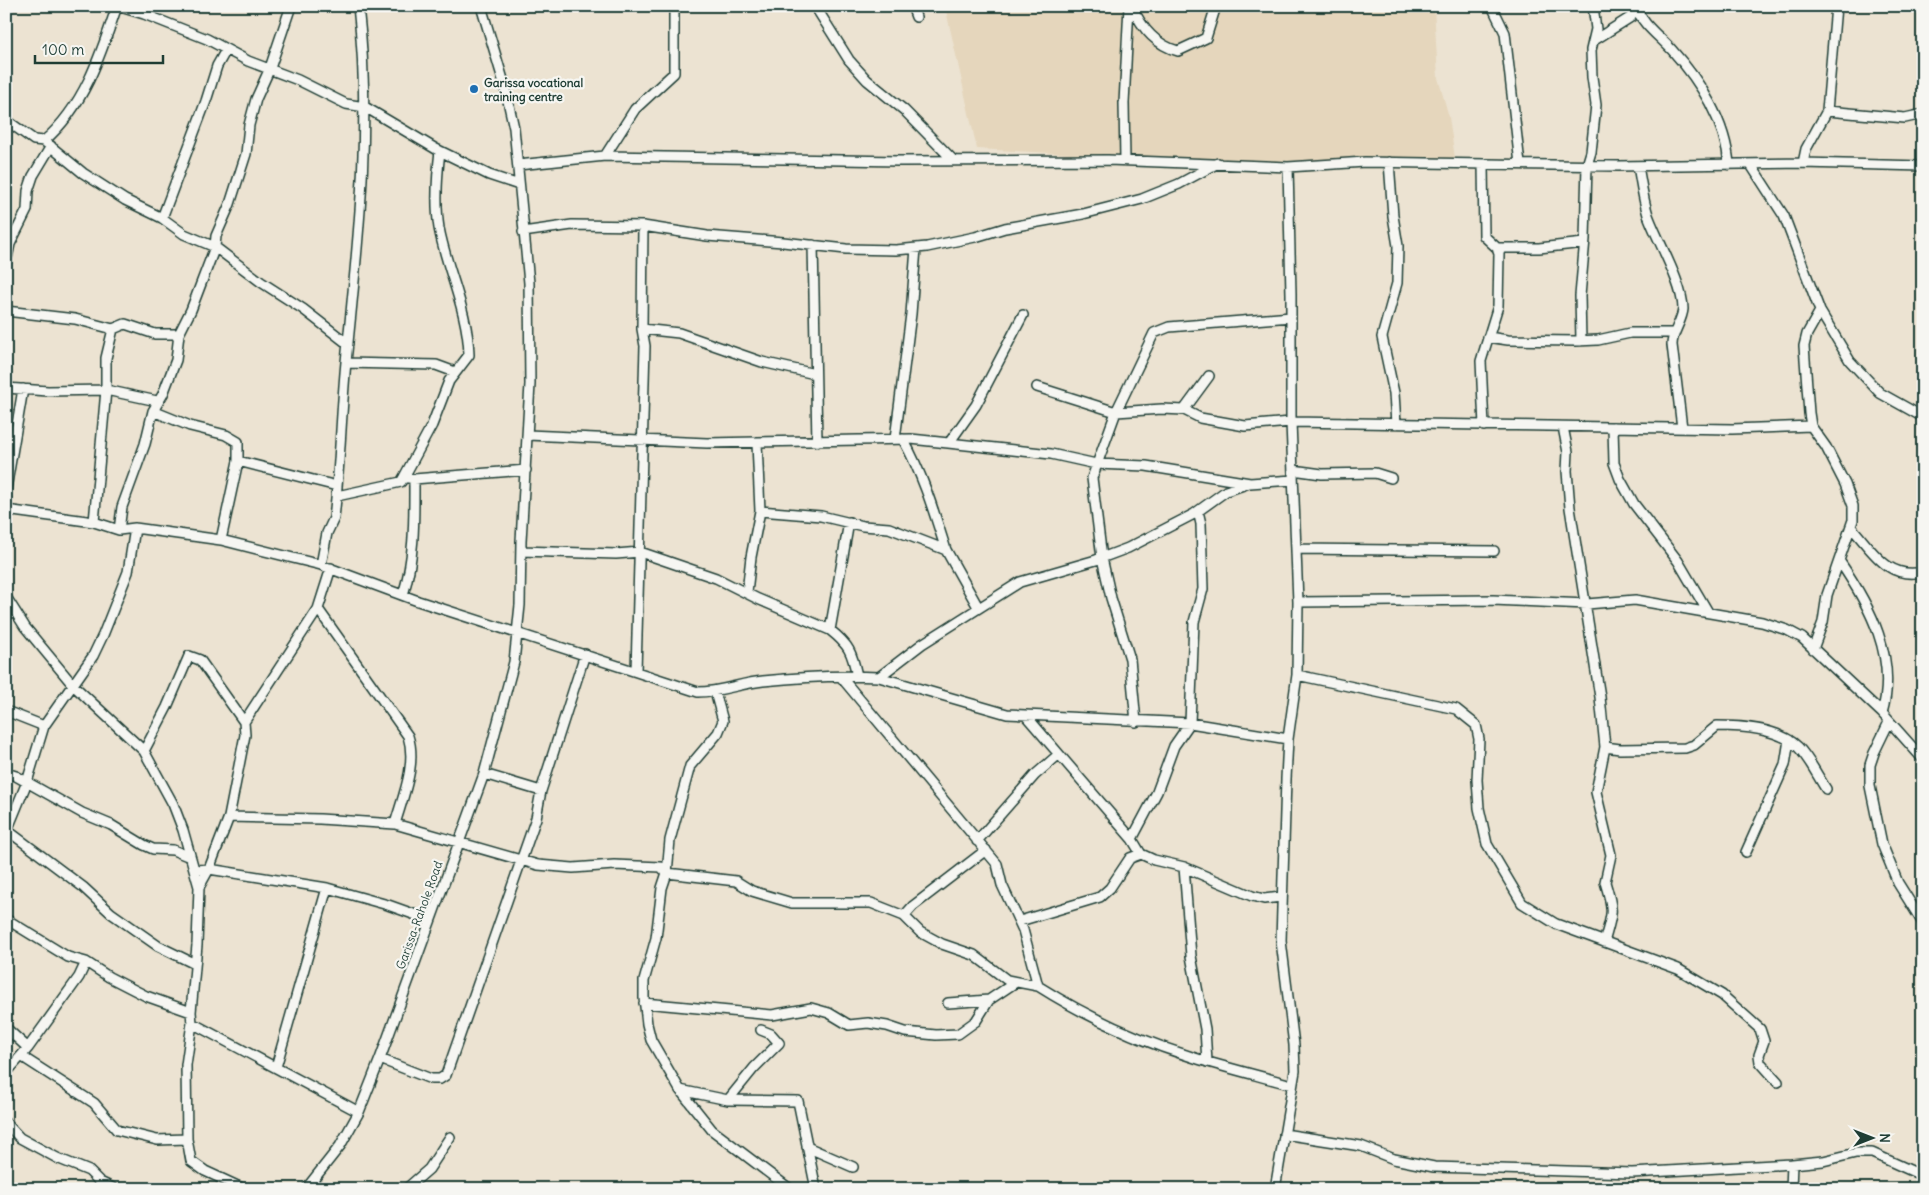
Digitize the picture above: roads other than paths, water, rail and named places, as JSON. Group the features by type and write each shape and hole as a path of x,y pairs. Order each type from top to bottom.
{"street":[{"path":"6,263 8,242 27,210 28,191 33,176 47,144 86,87 117,6 180,28 248,61 270,68 346,104 365,107 440,151 489,175 519,185"},
{"path":"118,530 122,506 145,444 153,411 157,401 163,394 176,360 179,334 191,310 215,246 216,236 230,204 246,154 249,125 256,99 270,68 291,6"},
{"path":"321,565 327,533 334,518 337,496 346,363 363,179 365,107 358,6"},
{"name":"Garissa-Rahole Road","path":"306,1189 340,1146 359,1112 380,1059 484,774 504,707 514,662 518,633 528,435 529,293 514,128 504,83 481,6"},
{"path":"605,156 635,109 674,73 674,6"},
{"path":"815,6 849,60 866,80 904,110 953,160"},
{"path":"912,6 916,17"},
{"path":"1125,160 1124,103 1131,6"},
{"path":"1131,6 1138,20 1152,36 1164,47 1178,52 1206,38 1216,6"},
{"path":"1492,6 1505,33 1520,164"},
{"path":"1581,341 1580,296 1587,165 1591,152 1596,105 1592,77 1593,41 1596,28 1593,6"},
{"path":"1802,163 1806,149 1827,111 1836,6"},
{"path":"1593,41 1630,17 1635,7"},
{"path":"1635,7 1646,25 1672,50 1691,74 1711,104 1725,136 1729,165"},
{"path":"162,218 206,101 217,66 226,50"},
{"path":"1827,111 1905,118 1923,114"},
{"path":"6,120 34,140 47,144 83,173 125,200 162,218 184,234 215,246 261,282 303,309 348,344"},
{"path":"337,496 401,482 432,425 449,381 468,359 467,325 439,227 437,176 440,151"},
{"path":"518,165 605,156 900,162 953,160 1125,160 1288,167 1389,162 1638,166 1802,163 1923,166"},
{"path":"1389,162 1392,216 1398,246 1397,283 1382,337 1394,393 1396,424"},
{"path":"523,232 572,225 643,226 706,236 846,249 916,248 948,243 1005,228 1116,206 1179,184 1218,163"},
{"path":"1483,164 1484,236 1497,248 1499,254 1498,306 1481,361 1484,426"},
{"path":"1751,165 1784,216 1820,311 1850,361 1880,393 1923,417"},
{"path":"1638,166 1648,216 1672,271 1683,308 1680,321 1673,333 1672,345 1682,428"},
{"path":"1275,1189 1294,1071 1294,1045 1281,940 1288,739 1298,675 1298,602 1291,422 1288,167"},
{"path":"636,671 645,346 642,329 643,226"},
{"path":"1497,248 1539,248 1584,243"},
{"path":"813,245 817,442"},
{"path":"916,248 899,440 917,464 930,497 946,550 978,607"},
{"path":"6,311 74,319 113,329 125,324 155,334 179,334"},
{"path":"1813,649 1823,622 1827,595 1851,527 1853,506 1845,484 1826,446 1811,426 1804,346 1807,334 1820,311"},
{"path":"950,443 976,405 1023,315"},
{"path":"1136,722 1130,659 1102,558 1092,478 1096,464 1116,412 1154,333 1169,327 1291,318"},
{"path":"94,522 101,426 106,390 106,358 113,329"},
{"path":"642,329 679,334 762,362 815,374"},
{"path":"1488,336 1508,340 1581,341 1598,340 1630,333 1673,333"},
{"path":"346,363 436,365 455,372"},
{"path":"1184,410 1209,376"},
{"path":"1037,387 1116,412 1162,409 1184,410 1200,418 1245,426 1291,422 1682,428 1811,426"},
{"path":"6,388 48,391 106,390 157,401"},
{"path":"6,489 23,389"},
{"path":"153,411 190,426 226,435 238,442 238,461 221,540"},
{"path":"1564,427 1568,452 1567,471 1570,508 1598,675 1604,747 1596,792 1612,855 1604,882 1610,894 1612,914 1604,942"},
{"path":"1613,427 1614,463 1620,479 1634,504 1678,562 1708,612"},
{"path":"528,435 757,443 899,440 950,443 1051,454 1096,464 1146,466 1250,483 1293,480"},
{"path":"747,592 751,557 760,511 757,443"},
{"path":"238,461 337,486"},
{"path":"404,477 414,479 526,470"},
{"path":"1293,470 1322,474 1375,473 1391,478"},
{"path":"403,595 410,573 414,547 414,479"},
{"path":"879,677 922,644 1020,582 1102,558 1158,534 1198,511 1226,491 1250,483"},
{"path":"6,510 94,522 118,530 135,528 221,540 321,565 403,595 698,692 715,692 762,681 857,676 879,677 1007,714 1027,717 1190,723 1288,739"},
{"path":"760,511 788,512 889,528 946,550"},
{"path":"1132,839 1157,792 1174,746 1190,723 1194,622 1203,589 1201,524 1198,511"},
{"path":"830,630 849,522"},
{"path":"1851,527 1881,560 1896,573 1923,572"},
{"path":"135,528 128,572 103,635 93,656 44,726 27,782 7,831 83,887 111,913 158,946 195,964"},
{"path":"1296,549 1494,551"},
{"path":"521,551 616,554 640,552 707,574 758,599 830,630 846,642 852,652 857,676"},
{"path":"1840,562 1857,586 1884,650 1888,685 1882,713"},
{"path":"199,887 209,870 229,817 244,735 244,722 318,609 331,568"},
{"path":"6,597 25,627 73,685 111,720 121,733 144,751 173,804 183,830 199,887 191,1012 192,1023 186,1065 187,1139 191,1161 205,1171 244,1189"},
{"path":"1298,602 1493,600 1587,604 1635,600 1762,622 1788,630 1802,638 1882,713 1923,759"},
{"path":"318,609 408,736 412,748 411,764 395,824"},
{"path":"380,1059 431,1079 440,1079 446,1075 536,818 542,792 585,654"},
{"path":"144,751 151,734 168,707 189,656 200,660 244,722"},
{"path":"1298,675 1456,709 1468,716 1476,725 1479,739 1477,780 1479,808 1487,844 1503,874 1522,903 1556,924 1678,969 1722,995 1760,1029 1764,1041 1759,1055 1760,1062 1778,1082"},
{"path":"840,677 997,864 1002,885 1020,921 1038,986"},
{"path":"715,692 723,721 718,734 690,766 670,840 667,873 662,888 656,938 644,981 644,1003 651,1040 680,1090 712,1130 790,1189"},
{"path":"6,711 44,726"},
{"path":"1027,717 1132,839 1141,854 1154,860 1184,867 1252,896 1264,899 1281,897"},
{"path":"1889,722 1870,765 1870,786 1882,844 1898,884 1923,923"},
{"path":"1604,747 1620,749 1684,748 1694,746 1717,726 1760,730 1789,740 1799,748 1826,789"},
{"path":"1746,852 1785,765 1789,740"},
{"path":"977,841 1035,775 1058,755"},
{"path":"6,773 27,782 82,813 111,825 144,845 153,849 172,850 190,857"},
{"path":"484,774 542,792"},
{"path":"229,817 320,819 395,824 538,865 573,868 614,865 661,867 667,873 736,881 752,890 792,903 871,903 904,916 920,932 942,944 974,955 1007,980 1038,986 1113,1028 1207,1062 1292,1085"},
{"path":"904,916 912,906 986,850"},
{"path":"1020,921 1100,896 1110,888 1130,858 1141,854"},
{"path":"1184,867 1191,956 1205,1029 1207,1062"},
{"path":"195,870 209,870 327,888 388,905 430,920"},
{"path":"276,1067 327,888"},
{"path":"6,919 61,953 86,962 109,977 146,996 191,1012"},
{"path":"6,1073 28,1048 79,977 86,962"},
{"path":"644,1003 772,1015 811,1008 829,1013 849,1025 877,1024 905,1032 936,1035 958,1034 976,1021 989,1000 1016,982"},
{"path":"948,1003 989,1000"},
{"path":"192,1023 359,1112"},
{"path":"6,1028 28,1048"},
{"path":"728,1100 754,1068 779,1043 770,1034 761,1030"},
{"path":"21,1056 94,1104 117,1130 158,1140 187,1139"},
{"path":"680,1090 728,1100 798,1101 816,1189"},
{"path":"6,1123 20,1138 56,1158 89,1171 100,1182 115,1189"},
{"path":"1284,1134 1361,1146 1394,1159 1434,1167 1632,1173 1792,1164 1823,1161 1856,1153 1872,1153 1923,1176"},
{"path":"406,1189 429,1169 450,1136"},
{"path":"807,1147 853,1167"},
{"path":"1791,1189 1792,1164"}],"place":[{"name":"Garissa vocational training centre","path":"474,89"}]}
